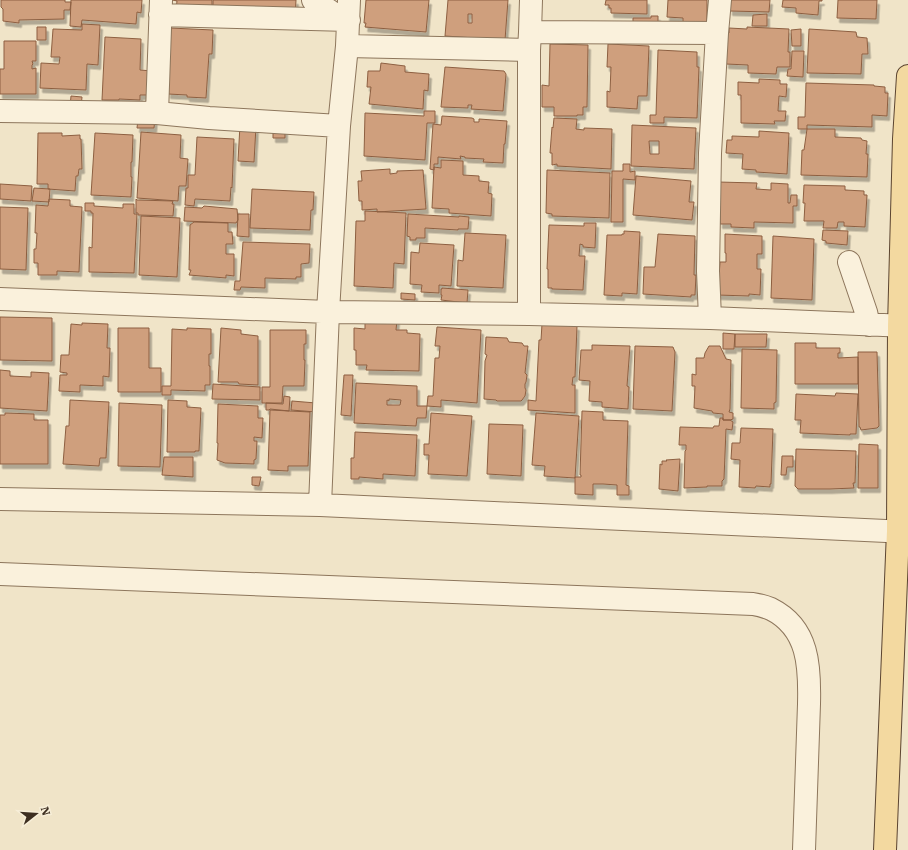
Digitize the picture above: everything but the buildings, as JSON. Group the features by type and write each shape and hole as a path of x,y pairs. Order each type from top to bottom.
{"main road":[{"path":"885,850 903,532 904,139 908,76"}],"street":[{"path":"313,0 330,11 344,13"},
{"path":"529,314 531,0"},
{"path":"710,318 708,271 710,153 720,0"},
{"path":"157,113 161,8 344,13"},
{"path":"320,505 328,312 339,126 347,46 344,13"},
{"path":"347,46 717,34"},
{"path":"0,111 157,113 209,118 339,126"},
{"path":"848,262 866,312 869,325"},
{"path":"0,299 328,312 710,318 904,326"},
{"path":"0,499 320,505 903,532"},
{"path":"0,574 753,604 770,609 786,619 798,632 807,656 810,681 804,850"}]}
